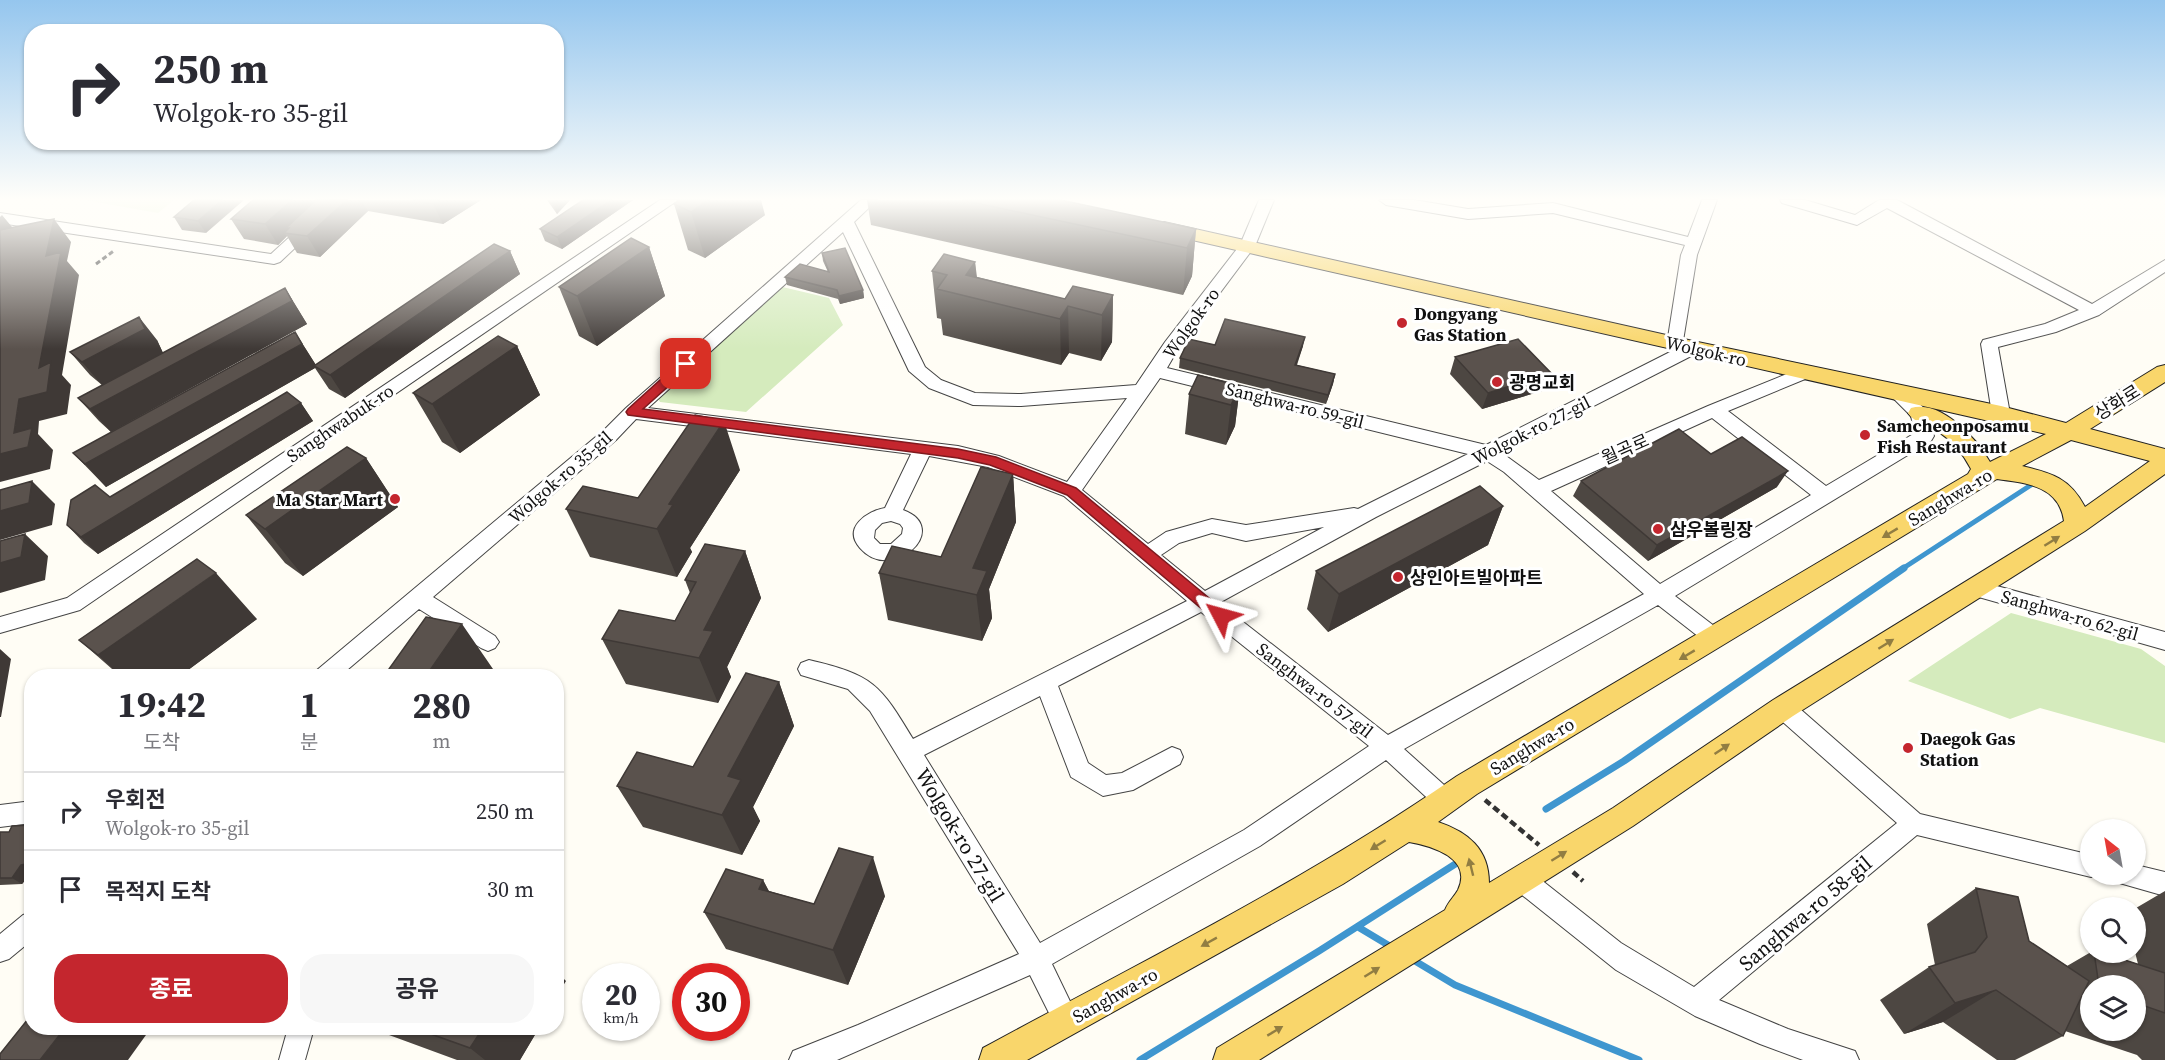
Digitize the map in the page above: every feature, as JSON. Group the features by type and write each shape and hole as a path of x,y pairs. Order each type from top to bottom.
{"main road":[{"name":"Wolgok-ro","path":"1262,249 1803,373 2001,414 2165,457"},
{"name":"상화로","path":"2069,432 2165,372"},
{"path":"1919,413 1947,425 1970,445 1986,475 2030,475 2048,481 2064,492 2076,509 2077,525"},
{"name":"Sanghwa-ro","path":"995,1060 1332,874 1406,828 1456,792 1986,475 2069,432"},
{"path":"1229,1060 1623,816 1783,708 2077,525 2165,462"},
{"path":"1406,828 1435,832 1447,837 1467,853 1473,865 1474,888 1455,919"}],"street":[{"path":"210,249 274,259 285,249"},
{"name":"Sanghwabuk-ro","path":"0,625 73,604 597,249"},
{"name":"Wolgok-ro 35-gil","path":"333,669 610,435 632,412 814,249"},
{"path":"860,249 918,371 935,384 973,399 1021,400 1141,391"},
{"name":"Wolgok-ro","path":"1156,371 1171,346 1244,249"},
{"path":"1684,346 1689,255 1691,249"},
{"path":"1978,249 2093,311"},
{"path":"2001,414 1989,344 2050,328 2093,311 2165,265"},
{"name":"Wolgok-ro 27-gil","path":"1067,1022 1036,959 909,752 1203,602 1684,346"},
{"path":"1071,491 1156,371"},
{"name":"Sanghwa-ro 59-gil","path":"1156,371 1487,452 1537,489 1659,595 1715,638"},
{"name":"월곡로","path":"1537,489 1803,373"},
{"path":"802,1060 862,1037 1036,959 1252,838 1387,747 1659,595 1925,436 1919,413 1897,393"},
{"path":"1714,410 1825,495"},
{"name":"Sanghwa-ro 57-gil","path":"632,412 923,449 992,461 1071,491 1203,602 1387,747 1456,792"},
{"path":"892,514 923,449"},
{"name":"Wolgok-ro 27-gil","path":"1147,555 1173,537 1212,526 1246,532 1369,512"},
{"name":"Sanghwa-ro 62-gil","path":"1975,588 2165,641"},
{"path":"417,598 488,642"},
{"path":"809,669 854,680 869,691 909,752"},
{"path":"1045,681 1079,770 1103,786 1125,783 1172,757"},
{"path":"1783,708 1914,823 2080,863"},
{"path":"0,816 24,813"},
{"name":"Sanghwa-ro 58-gil","path":"1696,1002 1914,823"},
{"path":"1521,879 1625,961 1696,1002 1771,1037 1846,1060"},
{"path":"2146,879 2165,884"},
{"path":"0,950 24,930"},
{"path":"292,1060 299,1035"}],"path":[{"path":"1456,792 1555,858 1583,881"}],"green space":[{"path":"774,285 829,298 843,325 746,412 660,402 654,392"},
{"path":"2011,613 2141,649 2165,666 2165,743 2040,708 2010,719 1908,681"}],"building":[{"path":"0,249 47,249 46,256 61,252 39,368 51,362 47,392 19,399 14,433 32,428 28,447 0,454"},
{"path":"486,249 510,251 330,375 314,366"},
{"path":"614,249 645,249 577,296 559,287"},
{"path":"846,249 863,290 839,296 837,290 785,277 800,264 829,272 822,253"},
{"path":"944,254 975,262 966,275 1065,299 1073,286 1113,295 1102,315 1068,306 1060,319 937,289 947,275 932,271"},
{"path":"285,288 292,301 90,409 78,398"},
{"path":"139,317 145,329 82,362 70,352"},
{"path":"1225,319 1305,337 1295,365 1335,374 1328,395 1180,358 1189,339 1215,345"},
{"path":"295,332 302,344 85,464 73,453"},
{"path":"498,336 517,346 432,404 413,393"},
{"path":"1518,339 1551,373 1488,393 1455,357"},
{"path":"1198,375 1240,386 1231,405 1189,394"},
{"path":"287,392 301,403 81,537 67,525 71,500 95,485 110,497"},
{"path":"695,415 724,421 669,504 673,505 657,529 566,509 583,486 638,498"},
{"name":"삼우볼링장","path":"1679,429 1711,454 1742,437 1788,471 1657,545 1581,481"},
{"path":"347,447 366,458 265,529 246,515"},
{"path":"981,467 1013,474 973,568 987,571 977,595 879,573 892,546 941,557"},
{"path":"32,481 29,503 0,511 0,490"},
{"path":"1480,486 1503,506 1339,594 1316,571"},
{"path":"25,534 21,557 0,563 0,541"},
{"path":"705,544 745,551 704,630 713,631 699,658 602,639 619,610 675,621 696,582 685,580"},
{"path":"197,559 216,573 98,655 79,640"},
{"path":"426,617 462,624 431,669 389,669"},
{"path":"746,673 779,682 728,776 741,780 722,815 617,786 637,752 693,767"},
{"path":"24,825 24,864 21,865 12,878 0,878 0,832 9,832 12,826"},
{"path":"839,848 873,857 833,950 704,912 726,869 763,880 759,889 814,904"},
{"path":"1976,888 2018,897 2029,941 2080,975 2080,1000 2063,1036 1996,990 1955,1003 1929,967 1975,952 1987,937"},
{"path":"2096,963 2134,963 2165,973 2165,1013 2146,1006 2146,975 2097,975"},
{"path":"24,1024 24,1035 60,1035 40,1060 0,1060 0,1054"},
{"path":"434,1035 478,1035 470,1048"}],"waterway":[{"path":"1902,569 2031,485"},
{"path":"1546,809 1624,761 1904,568"},
{"path":"1140,1060 1319,951 1460,861"},
{"path":"1358,927 1393,948"},
{"path":"1410,958 1455,985 1639,1060"}],"place":[{"name":"Dongyang Gas Station","path":"1402,323"},
{"name":"광명교회","path":"1497,382"},
{"name":"Samcheonposamu Fish Restaurant","path":"1865,435"},
{"name":"Ma Star Mart","path":"395,499"},
{"name":"삼우볼링장","path":"1658,529"},
{"name":"상인아트빌아파트","path":"1398,577"},
{"name":"Daegok Gas Station","path":"1908,748"}],"route":[{"path":"686,364 632,412 958,453 1035,475 1071,491 1221,616"}]}
